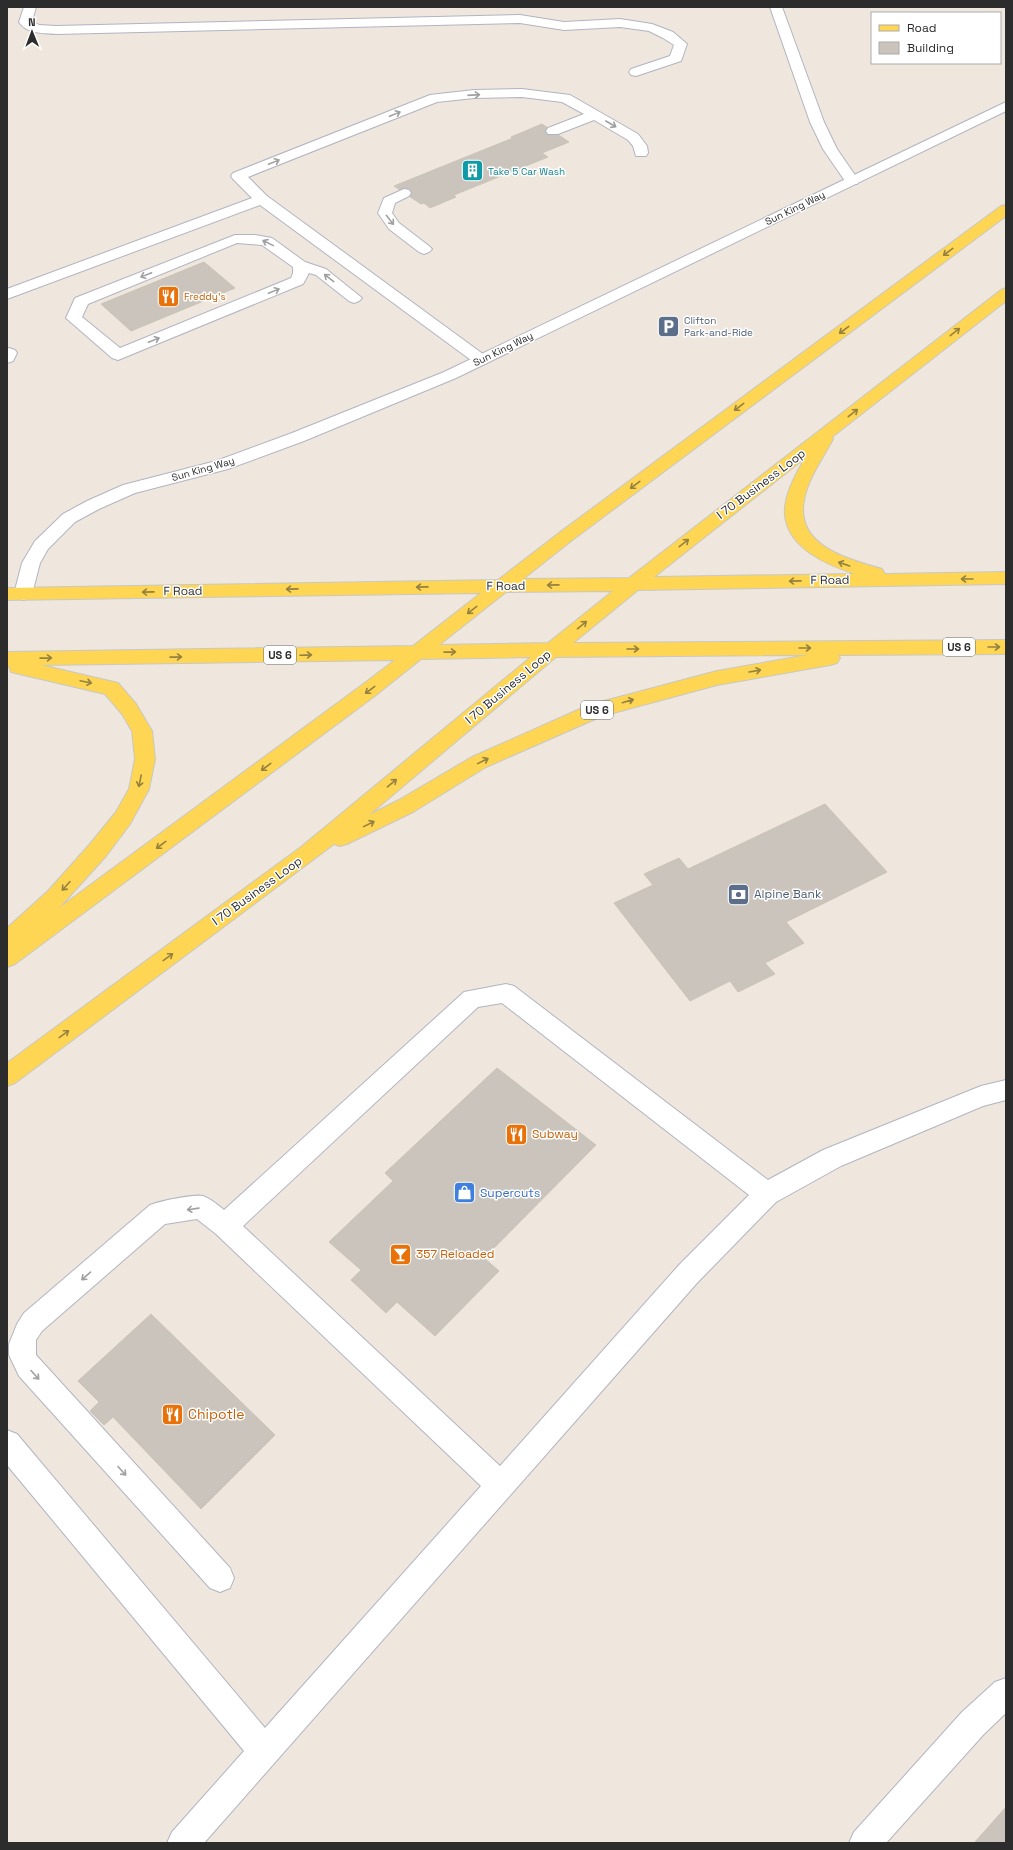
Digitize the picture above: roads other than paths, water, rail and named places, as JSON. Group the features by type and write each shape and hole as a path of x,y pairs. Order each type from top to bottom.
{"main road":[{"path":"7,958 185,827 418,652 572,532 1006,209"},
{"name":"I 70 Business Loop","path":"7,1076 309,853 633,584 1006,293"},
{"path":"829,432 805,476 794,500 793,521 804,539 830,559 867,572 909,579"},
{"name":"F Road","path":"15,594 1006,578"},
{"name":"US 6","path":"7,659 552,650 1006,647"},
{"name":"US 6","path":"309,853 406,806 479,762 596,710 717,678 843,656 913,648"},
{"path":"7,665 111,688 129,710 142,731 145,759 139,789 123,818 98,850 56,897 7,942"}],"street":[{"path":"30,7 24,22 36,29 56,30 506,13 520,19 564,26 620,23 652,28 668,35 681,44 676,58 636,72"},
{"path":"776,7 816,122 830,149 852,181"},
{"path":"481,360 262,199 238,176 435,98 474,94 522,93 565,98 633,137 640,146 641,153"},
{"name":"Sun King Way","path":"15,594 41,545 69,518 93,505 129,489 222,465 298,437 450,375 1006,106"},
{"path":"553,131 595,115"},
{"path":"404,193 389,201 385,213 394,226 424,249"},
{"path":"86,281 262,199"},
{"path":"7,294 86,281 234,239 255,239 267,241 300,265 321,272 354,298"},
{"path":"86,281 81,301 74,318 118,355 298,281 301,273 300,265"},
{"path":"225,1226 472,999 506,993 767,1194"},
{"path":"183,1843 688,1274 767,1194 845,1152 980,1096 1006,1090"},
{"path":"220,1578 28,1367 22,1358 22,1346 25,1334 33,1322 159,1213 201,1207 225,1226 500,1486"},
{"path":"7,1444 265,1752"},
{"path":"865,1843 973,1723 1006,1694"}],"place":[{"name":"Take 5 Car Wash","path":"472,171"},
{"name":"Freddy's","path":"168,296"},
{"name":"Clifton Park-and-Ride","path":"668,326"},
{"name":"Alpine Bank","path":"738,894"},
{"name":"Subway","path":"517,1134"},
{"name":"Supercuts","path":"465,1193"},
{"name":"357 Reloaded","path":"400,1254"},
{"name":"Chipotle","path":"173,1414"}]}
